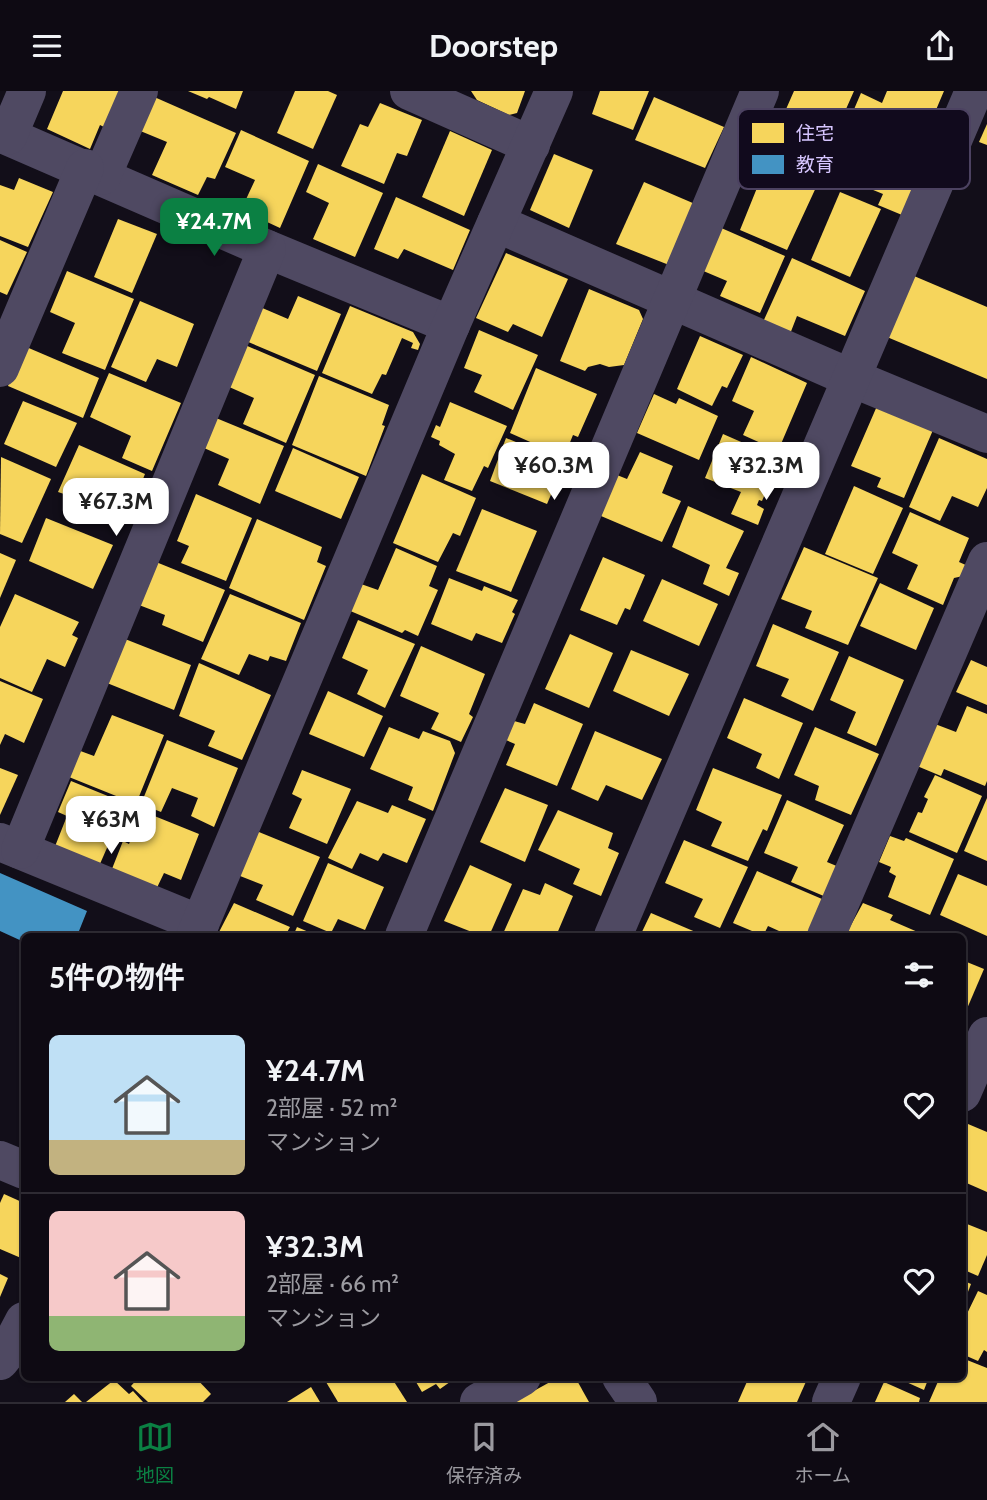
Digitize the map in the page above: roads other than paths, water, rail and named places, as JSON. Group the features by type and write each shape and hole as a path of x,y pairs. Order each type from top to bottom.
{"street":[{"path":"27,91 4,134 267,249 451,325"},
{"path":"0,368 94,172 139,91"},
{"path":"409,91 531,145"},
{"path":"267,249 10,846 198,930 451,325 554,91"},
{"path":"752,109 760,91"},
{"path":"966,109 974,91"},
{"path":"405,933 738,143"},
{"path":"614,933 932,189"},
{"path":"496,223 851,378 987,434"},
{"path":"827,933 987,561"},
{"path":"966,1084 987,1036"},
{"path":"0,1160 21,1169"},
{"path":"479,1402 515,1381"},
{"path":"624,1381 638,1402"},
{"path":"831,1402 840,1381"}]}
